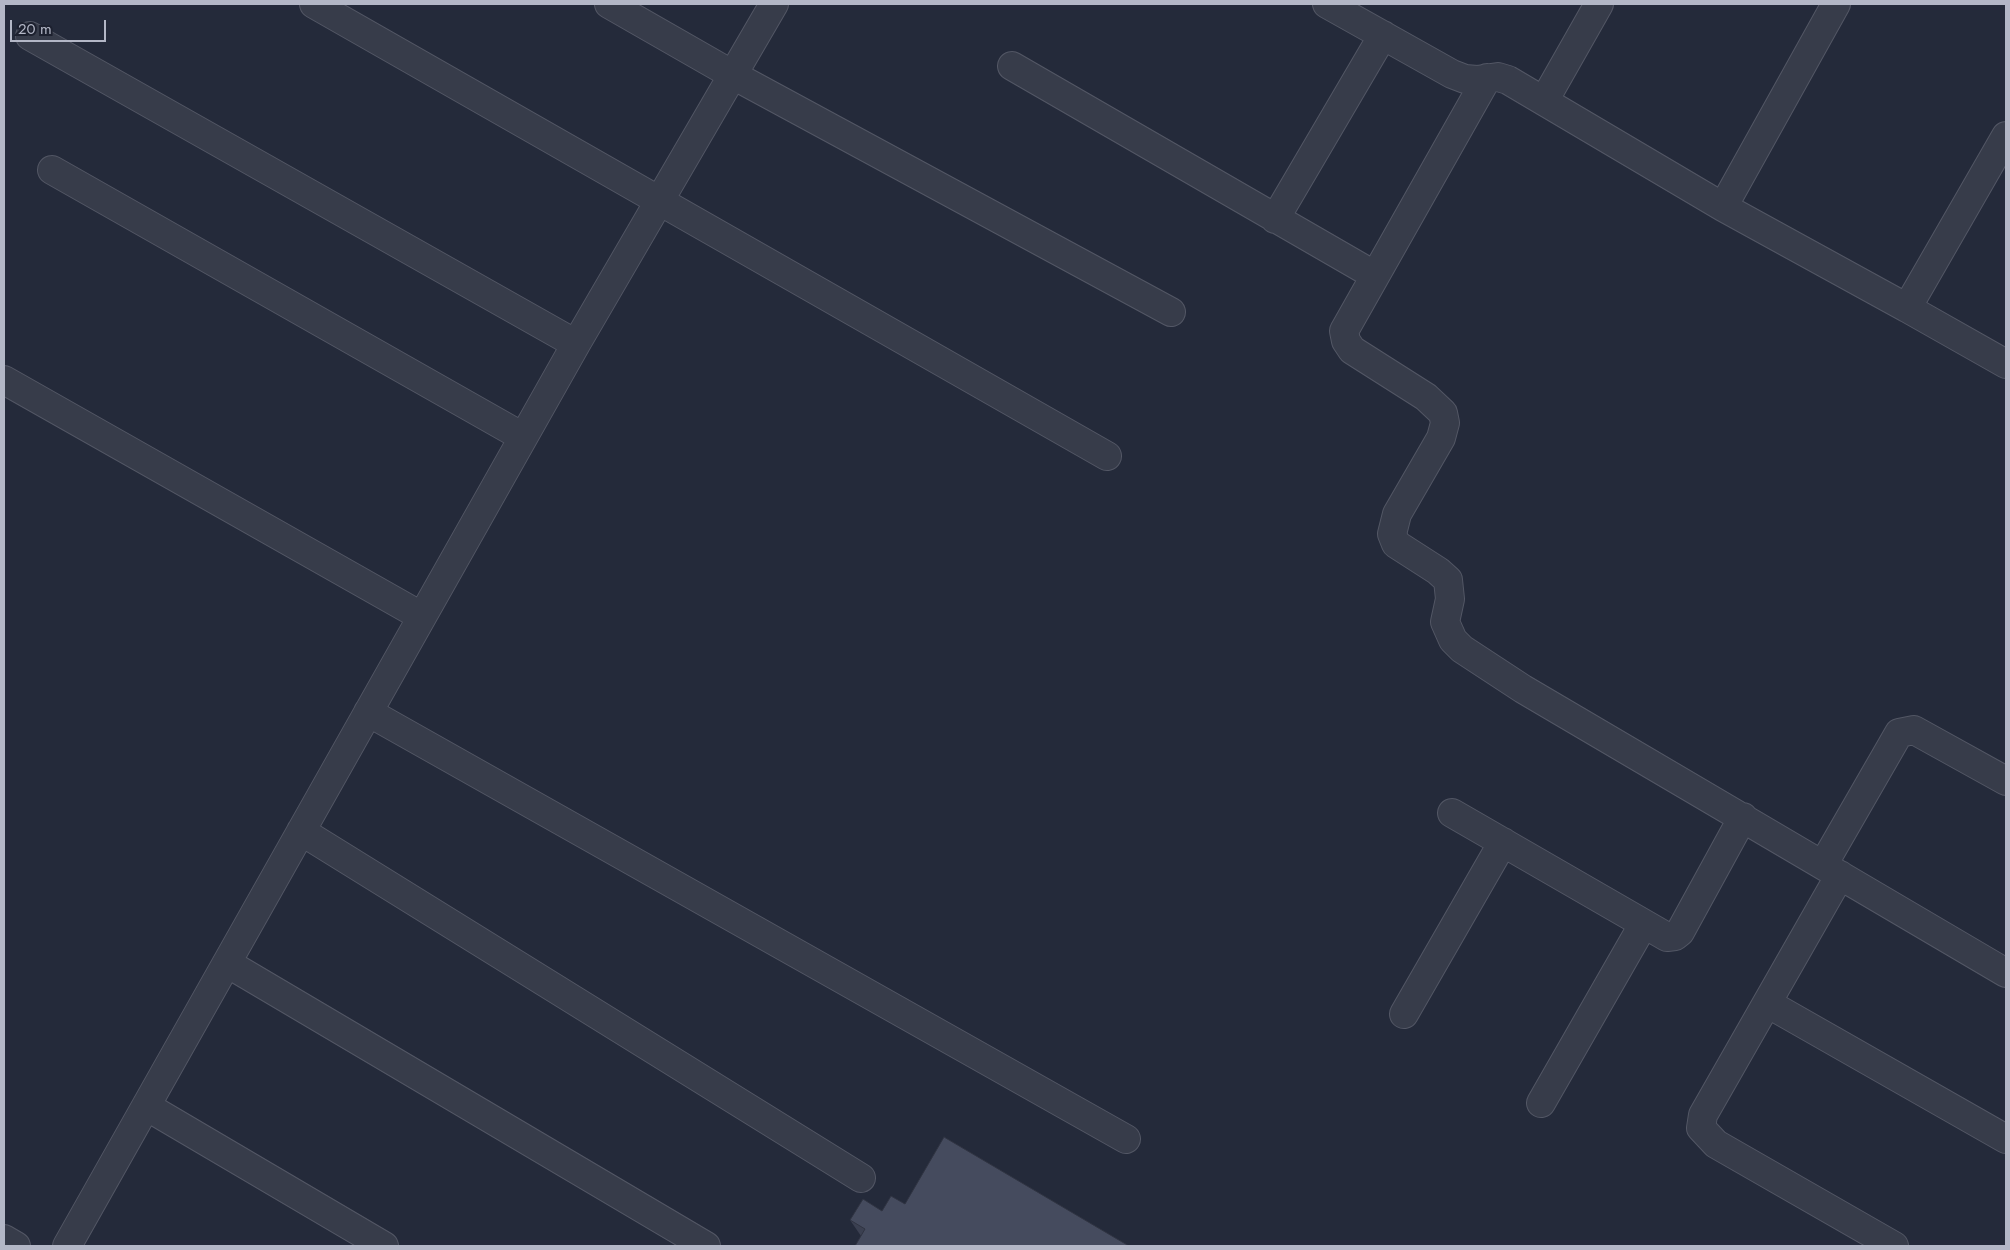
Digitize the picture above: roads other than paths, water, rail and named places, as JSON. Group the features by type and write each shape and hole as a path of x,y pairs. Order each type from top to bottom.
{"street":[{"path":"314,4 658,202 1107,456"},
{"path":"609,4 733,75 1171,312"},
{"path":"67,1246 421,616 576,344 774,4"},
{"path":"1327,4 1452,74 1471,80 1498,77 1508,80 1723,207 2006,364"},
{"path":"1544,101 1599,4"},
{"path":"1723,207 1836,4"},
{"path":"1275,218 1383,35"},
{"path":"30,36 576,344"},
{"path":"1012,66 1374,275"},
{"path":"1487,78 1344,331 1346,341 1352,350 1426,397 1443,413 1445,423 1441,438 1397,514 1392,534 1396,544 1438,571 1448,580 1450,599 1445,622 1453,640 1462,649 1523,689 1832,870 2004,965"},
{"path":"1907,308 2006,136"},
{"path":"52,170 523,437"},
{"path":"4,380 421,616"},
{"path":"368,712 1126,1139"},
{"path":"1894,1246 1716,1144 1701,1128 1703,1115 1767,1003 1899,733 1914,730 2006,781"},
{"path":"1452,813 1643,925 1667,937 1675,936 1680,932 1743,817"},
{"path":"301,831 861,1178"},
{"path":"1404,1014 1502,842"},
{"path":"1541,1102 1643,925"},
{"path":"227,963 706,1246"},
{"path":"1767,1003 2006,1139"},
{"path":"146,1106 384,1246"},
{"path":"4,1239 16,1246"}]}
